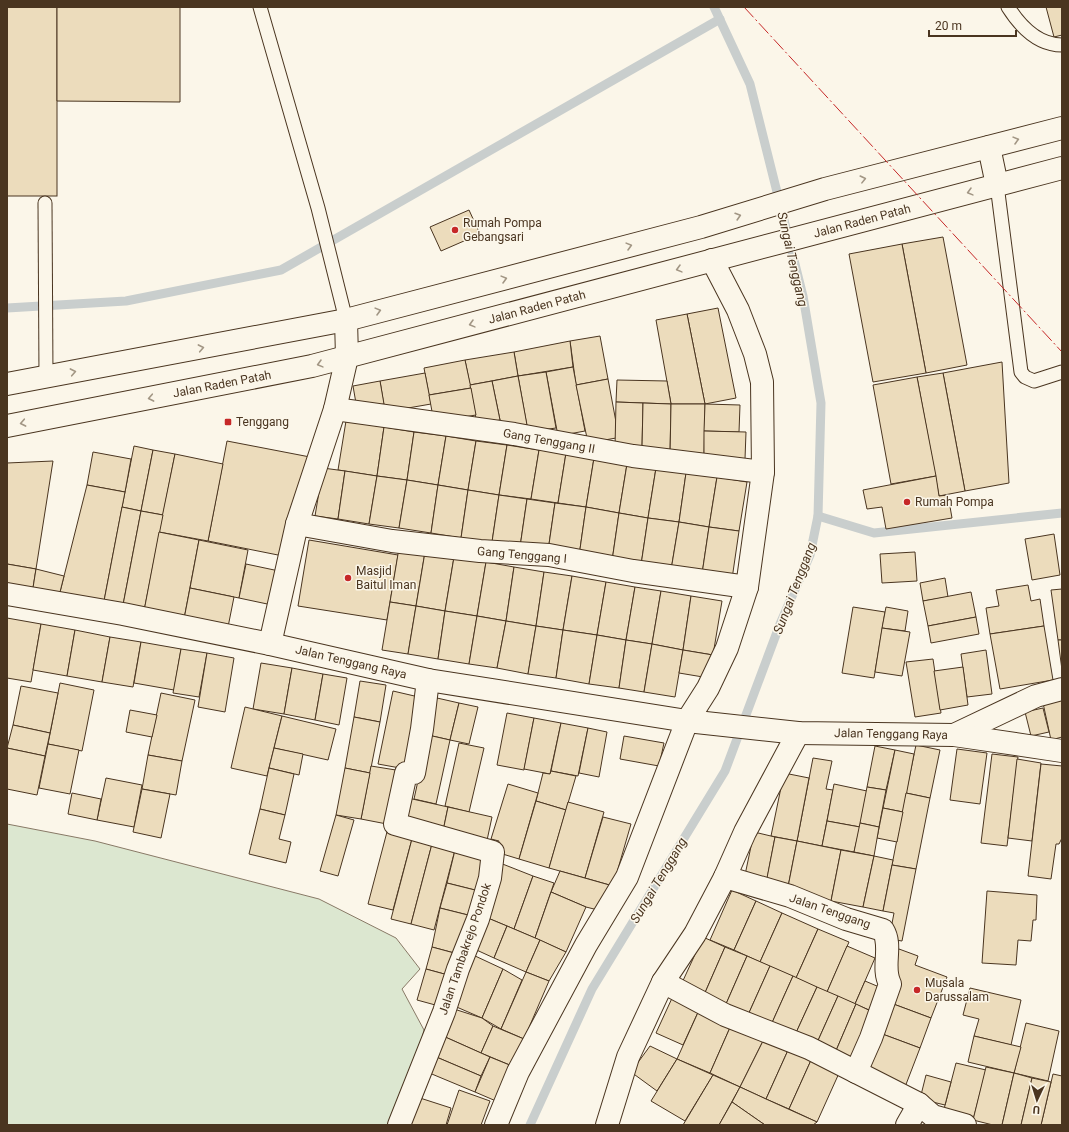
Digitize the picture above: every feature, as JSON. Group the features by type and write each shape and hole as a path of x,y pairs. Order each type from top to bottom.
{"main road":[{"path":"7,384 346,320 701,227 825,189 1062,128"},
{"path":"989,147 997,185"},
{"name":"Jalan Raden Patah","path":"7,426 312,366 1062,168"},
{"path":"496,1125 518,1072 586,945 616,897 630,870 691,721 727,648 746,587 763,472 764,435 761,373 738,310 714,260"},
{"path":"270,644 297,524 335,409 347,357 346,320"},
{"name":"Gang Tenggang II","path":"335,409 514,434 633,456 763,472"},
{"name":"Gang Tenggang I","path":"297,524 399,542 480,551 549,555 633,571 746,587"},
{"name":"Jalan Tenggang Raya","path":"7,594 124,614 270,644 428,680 691,721 790,732 954,735 1036,696 1062,689"},
{"name":"Jalan Tambakrejo Pondok","path":"399,1125 444,1012 458,969 478,919 490,878 493,852 395,824 406,773 414,773 422,729 428,680"},
{"path":"607,1125 628,1056 663,982 695,934 725,877 790,732"},
{"path":"954,735 1062,751"},
{"name":"Jalan Tenggang","path":"725,877 790,896 846,919 883,930 887,939 886,976 890,984 871,1038 856,1072"},
{"path":"663,982 725,1014 809,1048 919,1104 933,1116 965,1125"},
{"path":"906,1125 919,1104"}],"lane":[{"path":"260,7 318,208 346,320"},
{"path":"1008,7 1017,22 1038,39 1054,45 1062,45"},
{"path":"997,185 1021,372 1025,377 1034,381 1062,372"},
{"path":"45,203 46,377"}],"green space":[{"path":"7,824 95,841 319,899 396,938 420,969 402,989 424,1030 419,1051 389,1125 7,1125"}],"building":[{"path":"7,7 57,7 57,196 7,196"},
{"path":"57,7 180,7 180,102 57,101"},
{"path":"1046,7 1062,7 1062,35 1054,37"},
{"name":"Rumah Pompa Gebangsari","path":"469,210 480,234 441,251 430,227"},
{"path":"943,237 967,365 926,373 902,244"},
{"path":"902,244 926,373 873,382 849,254"},
{"path":"718,308 736,398 705,404 687,314"},
{"path":"687,314 705,404 671,404 656,320"},
{"path":"600,336 608,379 576,385 570,341"},
{"path":"570,341 573,367 518,376 514,352"},
{"path":"514,352 518,376 470,385 465,360"},
{"path":"465,360 471,388 429,395 424,368"},
{"path":"1002,362 1009,483 965,491 943,373"},
{"path":"573,367 585,431 558,436 546,372"},
{"path":"546,372 556,428 528,432 518,376"},
{"path":"425,373 431,404 385,412 380,381"},
{"path":"943,373 965,491 939,496 917,377"},
{"path":"518,376 527,425 502,430 492,381"},
{"path":"917,377 936,476 891,484 873,385"},
{"path":"608,379 616,422 616,438 588,443 576,385"},
{"path":"617,380 667,381 671,404 616,402"},
{"path":"380,381 384,404 357,409 353,386"},
{"path":"492,381 500,420 477,424 470,385"},
{"path":"471,388 476,415 446,420 433,417 429,395"},
{"path":"616,402 643,403 642,448 615,447"},
{"path":"643,403 671,404 670,453 642,448"},
{"path":"671,404 705,404 704,458 670,457"},
{"path":"705,404 740,405 739,432 704,431"},
{"path":"346,421 384,427 377,476 338,470"},
{"path":"384,427 414,432 407,480 377,476"},
{"path":"704,431 746,432 745,459 704,458"},
{"path":"414,432 446,436 438,485 407,480"},
{"path":"446,436 476,441 468,490 438,485"},
{"path":"227,441 310,457 283,556 208,541"},
{"path":"476,441 507,445 499,495 468,490"},
{"path":"507,445 539,450 531,499 499,495"},
{"path":"134,446 153,450 141,511 122,507"},
{"path":"153,450 175,454 163,515 141,511"},
{"path":"539,450 566,453 558,503 531,499"},
{"path":"93,452 131,459 125,492 87,485"},
{"path":"566,453 594,458 586,507 558,503"},
{"path":"175,454 223,464 208,541 159,532"},
{"path":"594,458 627,464 619,513 586,507"},
{"path":"53,461 36,569 7,564 7,463"},
{"path":"627,464 656,468 648,518 619,513"},
{"path":"323,468 345,471 338,519 315,516"},
{"path":"656,468 686,473 679,522 648,518"},
{"path":"345,471 377,476 369,524 338,519"},
{"path":"686,473 717,477 709,527 679,522"},
{"path":"377,476 407,480 399,528 369,524"},
{"name":"Rumah Pompa","path":"936,476 939,496 948,495 952,518 886,529 882,507 867,509 863,490"},
{"path":"717,477 747,482 739,531 709,527"},
{"path":"407,480 438,485 431,533 399,528"},
{"path":"87,485 125,492 104,601 58,600"},
{"path":"438,485 468,490 461,538 431,533"},
{"path":"468,490 499,495 492,542 461,538"},
{"path":"499,495 527,499 520,547 492,542"},
{"path":"527,499 555,503 548,551 520,547"},
{"path":"555,503 586,507 579,556 548,551"},
{"path":"122,507 141,511 123,605 104,601"},
{"path":"586,507 619,513 612,561 579,556"},
{"path":"141,511 163,515 144,611 123,605"},
{"path":"619,513 648,518 641,565 612,561"},
{"path":"648,518 679,522 671,570 641,565"},
{"path":"679,522 709,527 702,574 671,570"},
{"path":"709,527 739,531 732,579 702,574"},
{"path":"159,532 199,540 184,619 144,611"},
{"path":"1054,534 1060,575 1032,580 1025,539"},
{"path":"199,540 248,550 239,598 190,588"},
{"name":"Masjid Baitul Iman","path":"309,540 398,555 387,620 298,606"},
{"path":"399,548 425,552 416,606 390,602"},
{"path":"425,552 454,557 445,611 416,606"},
{"path":"915,552 917,581 882,583 880,554"},
{"path":"454,557 486,562 477,616 445,611"},
{"path":"486,562 514,567 506,621 477,616"},
{"path":"7,564 36,569 32,594 7,590"},
{"path":"246,564 279,571 272,605 239,598"},
{"path":"514,567 544,572 536,626 506,621"},
{"path":"36,569 64,576 58,600 32,594"},
{"path":"544,572 572,576 563,630 536,626"},
{"path":"572,576 606,582 597,635 563,630"},
{"path":"945,578 948,597 923,601 920,583"},
{"path":"606,582 635,587 626,640 597,635"},
{"path":"1028,585 1031,601 1040,599 1044,626 990,634 986,608 999,606 996,590"},
{"path":"635,587 661,591 652,644 626,640"},
{"path":"190,588 234,597 228,627 184,619"},
{"path":"1062,589 1062,640 1058,640 1051,590"},
{"path":"661,591 691,596 683,650 652,644"},
{"path":"971,592 976,617 928,626 923,601"},
{"path":"691,596 722,601 713,655 683,650"},
{"path":"390,602 416,606 408,654 382,650"},
{"path":"416,606 445,611 438,659 408,654"},
{"path":"853,607 885,612 874,678 842,673"},
{"path":"886,607 908,611 905,631 882,628"},
{"path":"445,611 477,616 469,664 438,659"},
{"path":"477,616 506,621 497,668 469,664"},
{"path":"976,617 979,634 931,643 928,626"},
{"path":"7,618 41,624 31,682 7,678"},
{"path":"506,621 536,626 528,674 497,668"},
{"path":"41,624 75,630 67,676 33,670"},
{"path":"536,626 563,630 556,678 528,674"},
{"path":"1044,626 1053,680 1000,689 990,634"},
{"path":"882,628 910,632 902,676 875,672"},
{"path":"75,630 110,637 102,682 67,676"},
{"path":"563,630 597,635 589,684 556,678"},
{"path":"597,635 626,640 619,688 589,684"},
{"path":"110,637 141,642 133,687 102,682"},
{"path":"626,640 652,644 644,692 619,688"},
{"path":"1058,640 1062,640 1062,670"},
{"path":"141,642 181,649 174,690 134,683"},
{"path":"652,644 683,650 675,697 644,692"},
{"path":"181,649 207,653 199,697 173,693"},
{"path":"683,650 713,655 709,678 679,673"},
{"path":"986,650 992,694 967,697 961,654"},
{"path":"207,653 234,658 225,712 198,707"},
{"path":"933,659 941,713 915,717 906,662"},
{"path":"261,663 292,668 284,714 253,709"},
{"path":"963,667 968,705 940,710 934,671"},
{"path":"292,668 323,674 315,720 284,714"},
{"path":"323,674 347,678 339,725 315,720"},
{"path":"360,681 386,685 380,722 354,717"},
{"path":"60,683 94,690 82,751 48,744"},
{"path":"21,686 58,693 50,733 13,725"},
{"path":"393,691 423,698 411,770 378,764"},
{"path":"161,693 195,700 182,761 148,755"},
{"path":"437,698 459,703 450,740 428,735"},
{"path":"1062,699 1062,737 1051,740 1043,703"},
{"path":"459,703 478,707 469,744 450,740"},
{"path":"245,707 282,716 267,776 231,768"},
{"path":"1043,708 1049,732 1031,736 1025,712"},
{"path":"130,710 157,715 152,737 126,732"},
{"path":"507,713 534,718 524,770 497,765"},
{"path":"282,716 336,729 328,760 274,748"},
{"path":"354,717 380,722 370,773 345,768"},
{"path":"534,718 561,723 550,774 524,769"},
{"path":"561,723 588,728 578,776 551,771"},
{"path":"13,725 50,733 45,756 7,748"},
{"path":"588,728 607,732 599,777 579,773"},
{"path":"428,735 450,740 436,804 414,799"},
{"path":"624,736 664,743 659,766 620,759"},
{"path":"459,743 484,748 469,812 445,806"},
{"path":"48,744 79,750 70,794 39,788"},
{"path":"916,745 940,750 930,798 906,793"},
{"path":"875,746 895,750 886,790 867,787"},
{"path":"7,748 45,756 37,795 7,789"},
{"path":"274,748 303,754 299,775 269,768"},
{"path":"957,749 987,753 980,804 950,800"},
{"path":"895,750 914,754 903,812 883,808"},
{"path":"992,754 1018,757 1007,846 981,843"},
{"path":"148,755 182,761 176,795 142,789"},
{"path":"813,758 832,761 826,789 833,790 822,846 797,841"},
{"path":"1017,759 1041,763 1032,841 1008,838"},
{"path":"1041,764 1062,766 1062,838 1059,844 1056,844 1051,879 1028,876"},
{"path":"371,766 402,771 392,825 361,819"},
{"path":"269,768 294,774 285,815 260,809"},
{"path":"345,768 370,773 361,819 336,815"},
{"path":"551,771 576,776 566,810 536,801 543,773 550,774"},
{"path":"784,773 809,778 797,841 771,836"},
{"path":"106,778 142,785 134,827 97,820"},
{"path":"508,784 538,793 519,859 496,852 499,841 491,839"},
{"path":"834,784 867,791 860,827 827,821"},
{"path":"867,787 886,790 879,827 860,823"},
{"path":"142,789 170,794 161,838 133,832"},
{"path":"72,793 101,799 97,820 68,814"},
{"path":"906,793 930,798 916,869 892,865"},
{"path":"408,798 448,807 443,831 403,822"},
{"path":"536,801 566,810 549,868 519,859"},
{"path":"568,802 604,812 585,878 549,868"},
{"path":"448,807 492,817 486,845 443,831"},
{"path":"883,808 903,812 897,842 877,838"},
{"path":"260,809 285,815 279,839 291,842 286,863 249,854"},
{"path":"336,815 354,820 338,876 320,871"},
{"path":"603,817 631,824 613,886 585,878"},
{"path":"827,821 860,827 854,852 822,846"},
{"path":"860,823 879,827 874,856 854,852"},
{"path":"388,828 413,835 393,910 368,904"},
{"path":"754,832 775,837 767,879 745,875"},
{"path":"413,835 433,840 411,924 391,919"},
{"path":"775,837 797,841 788,887 766,883"},
{"path":"433,840 456,846 434,930 411,924"},
{"path":"797,841 841,850 831,901 787,892"},
{"path":"456,846 489,855 479,891 447,883"},
{"path":"841,850 874,856 863,907 831,901"},
{"path":"874,856 893,860 883,911 863,907"},
{"path":"500,863 533,876 514,929 483,916"},
{"path":"892,865 916,869 902,941 889,939 894,913 883,911"},
{"path":"560,871 613,886 602,911 586,907 551,892"},
{"path":"533,876 554,883 535,938 514,929"},
{"path":"447,883 479,891 468,915 440,908"},
{"path":"732,890 756,901 734,950 710,940"},
{"path":"987,891 1037,895 1036,920 1033,920 1031,941 1018,940 1016,965 982,963"},
{"path":"551,892 586,907 566,952 535,938"},
{"path":"756,901 782,913 760,962 734,950"},
{"path":"440,908 468,915 458,954 432,947"},
{"path":"782,913 818,929 796,978 760,962"},
{"path":"483,916 507,926 494,958 470,947"},
{"path":"507,926 540,940 526,972 494,958"},
{"path":"818,929 849,942 827,992 796,978"},
{"path":"703,937 725,947 704,995 681,985"},
{"path":"540,940 566,952 549,981 526,972"},
{"path":"847,946 875,958 855,1004 827,992"},
{"path":"432,947 458,954 448,975 426,969"},
{"path":"725,947 747,956 726,1004 704,995"},
{"name":"Musala Darussalam","path":"899,949 918,956 915,965 947,977 931,1018 888,1002 889,975"},
{"path":"473,955 503,969 482,1018 452,1005"},
{"path":"747,956 770,966 748,1015 726,1004"},
{"path":"770,966 793,976 771,1025 748,1015"},
{"path":"426,969 448,975 439,1006 417,1000"},
{"path":"503,969 522,980 501,1029 482,1018"},
{"path":"526,972 549,981 524,1039 501,1029"},
{"path":"793,976 817,987 795,1035 771,1025"},
{"path":"865,981 884,989 874,1012 855,1004"},
{"path":"817,987 838,996 816,1045 795,1035"},
{"path":"970,988 1021,1000 1011,1045 974,1036 979,1019 963,1015"},
{"path":"673,996 700,1008 683,1045 656,1033"},
{"path":"838,996 856,1004 835,1053 816,1045"},
{"path":"888,1002 931,1018 920,1048 877,1032"},
{"path":"856,1004 879,1015 858,1063 835,1053"},
{"path":"700,1008 732,1023 710,1073 677,1059"},
{"path":"454,1009 482,1018 493,1026 481,1053 443,1036"},
{"path":"732,1023 765,1037 740,1087 710,1073"},
{"path":"1026,1023 1059,1031 1048,1081 1014,1073"},
{"path":"493,1026 524,1039 512,1066 481,1053"},
{"path":"877,1032 920,1048 905,1087 862,1071"},
{"path":"443,1036 490,1057 481,1076 434,1056"},
{"path":"974,1036 1021,1047 1014,1073 968,1062"},
{"path":"765,1037 789,1048 766,1099 740,1087"},
{"path":"650,1046 677,1059 657,1091 631,1072"},
{"path":"789,1048 812,1058 789,1109 766,1099"},
{"path":"434,1056 481,1076 475,1092 427,1072"},
{"path":"490,1057 512,1066 496,1101 475,1092"},
{"path":"812,1058 840,1071 817,1122 789,1109"},
{"path":"677,1059 713,1075 685,1121 651,1101"},
{"path":"956,1063 986,1070 973,1120 943,1113"},
{"path":"986,1067 1014,1073 1002,1125 993,1125 973,1120"},
{"path":"1014,1073 1032,1078 1021,1125 1002,1125"},
{"path":"1053,1074 1062,1076 1062,1125 1041,1125"},
{"path":"713,1075 740,1087 719,1125 683,1125"},
{"path":"926,1075 951,1082 945,1105 920,1099"},
{"path":"1032,1078 1051,1082 1041,1125 1021,1125"},
{"path":"740,1087 817,1122 813,1125 765,1125 732,1102"},
{"path":"459,1090 490,1101 481,1125 447,1125"},
{"path":"420,1098 451,1108 446,1125 411,1125"},
{"path":"732,1102 765,1125 719,1125"}],"waterway":[{"name":"Sungai Tenggang","path":"530,1125 592,989 725,771 780,624 810,555 818,516 821,403 803,296 750,84 714,7"},
{"path":"7,308 126,301 281,270 720,19"},
{"path":"818,516 874,533 1062,513"}],"power":[{"path":"744,7 1062,352"}],"place":[{"name":"Rumah Pompa Gebangsari","path":"455,230"},
{"name":"Tenggang","path":"228,422"},
{"name":"Rumah Pompa","path":"907,502"},
{"name":"Masjid Baitul Iman","path":"348,578"},
{"name":"Musala Darussalam","path":"917,990"}]}
